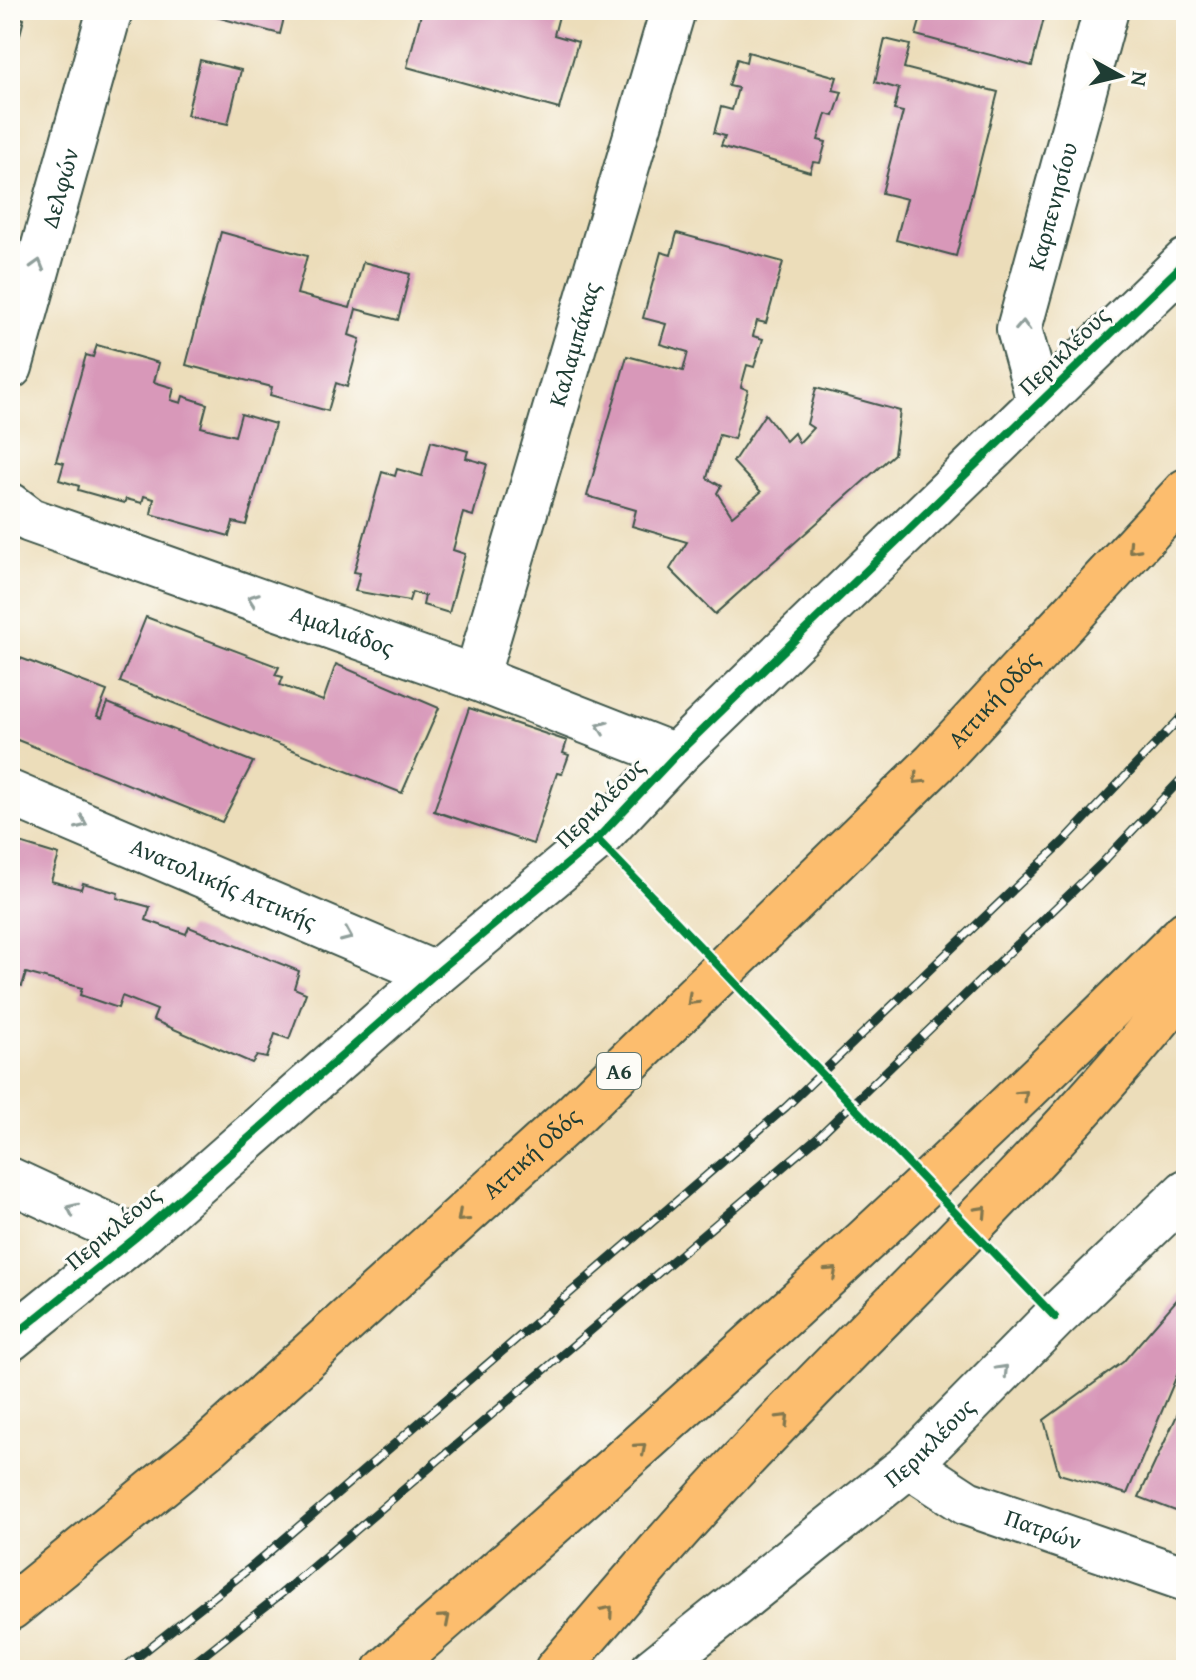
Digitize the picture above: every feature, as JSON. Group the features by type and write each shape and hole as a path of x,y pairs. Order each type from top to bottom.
{"highway":[{"name":"Αττική Οδός","path":"10,1608 210,1445 575,1114 935,763 1186,491"},
{"path":"386,1670 686,1408 1024,1095 1186,933"},
{"path":"557,1670 716,1488 852,1350 1130,1054 1186,985"}],"street":[{"name":"Δελφών","path":"10,367 110,10"},
{"name":"Καλαμπάκας","path":"476,678 673,10"},
{"name":"Καρπενησίου","path":"1039,401 1019,329 1106,10"},
{"name":"Περικλέους","path":"10,1339 135,1238 435,974 597,839 675,756 1186,261"},
{"name":"Αμαλιάδος","path":"10,505 30,520 476,678 675,756"},
{"name":"Ανατολικής Αττικής","path":"10,793 435,974"},
{"path":"10,1180 135,1238"},
{"name":"Περικλέους","path":"653,1670 909,1465 1055,1317 1186,1192"},
{"name":"Πατρών","path":"909,1465 967,1503 1186,1579"},
{"path":"702,1670 706,1626"}],"building":[{"path":"190,10 286,10 280,34"},
{"path":"422,10 587,10 584,18 560,12 554,35 578,42 559,109 407,67"},
{"path":"911,10 1046,10 1032,66 916,35 922,14"},
{"path":"10,15 24,19 18,42 10,40"},
{"path":"885,39 910,45 904,68 998,92 956,256 896,240 907,199 882,193 903,112 894,110 899,89 875,82"},
{"path":"748,52 837,77 833,90 842,92 834,116 826,114 818,140 826,142 820,163 813,162 810,172 721,146 725,136 714,133 721,107 732,110 738,88 729,86 737,59 746,62"},
{"path":"200,60 241,70 228,124 187,115"},
{"path":"221,232 307,256 297,294 350,308 363,262 410,274 398,320 356,309 349,335 360,339 347,387 336,383 328,411 270,395 272,387 186,365"},
{"path":"677,233 783,262 766,323 757,321 753,336 763,339 754,367 747,365 741,387 748,390 734,439 719,435 707,478 721,486 717,493 732,516 761,492 733,462 765,414 786,441 794,433 799,443 813,428 807,424 816,388 900,411 894,454 715,614 670,569 687,542 632,526 636,510 587,496 627,356 683,371 688,352 660,344 666,324 643,318 661,252 671,255"},
{"path":"97,345 159,363 154,382 174,388 171,400 181,403 183,396 207,404 201,427 235,436 241,414 275,424 246,525 233,522 229,536 151,514 154,499 144,496 142,503 126,499 124,503 78,490 79,486 59,480 64,463 56,461 86,355 93,357"},
{"path":"431,441 468,451 466,458 487,464 473,516 463,513 453,550 465,554 449,613 423,605 425,596 412,592 409,601 355,591 360,573 354,572 382,472 395,476 397,469 422,476"},
{"path":"146,617 279,667 275,675 283,677 280,685 323,701 336,664 439,708 402,793 120,682"},
{"path":"10,654 107,691 97,716 102,718 108,703 253,762 222,822 10,737"},
{"path":"469,708 567,741 563,753 569,755 562,774 557,773 533,844 434,811"},
{"path":"10,840 59,855 51,881 81,889 83,883 118,893 117,898 150,907 146,920 186,934 189,927 299,971 294,988 306,993 289,1039 275,1034 267,1058 257,1056 252,1063 153,1020 157,1010 122,996 118,1008 80,995 82,988 26,973 22,986 10,981"},
{"path":"1186,1294 1186,1354 1127,1494 1059,1474 1044,1420 1123,1362 1180,1296"},
{"path":"1186,1396 1186,1515 1139,1497"}],"railway":[{"path":"121,1670 255,1564 786,1107 1063,842 1186,712"},
{"path":"185,1670 281,1594 818,1137 1103,862 1186,774"}],"cycle path":[{"path":"10,1339 135,1238 435,974 597,839 675,756 1186,261"},
{"path":"597,839 1055,1317"}]}
